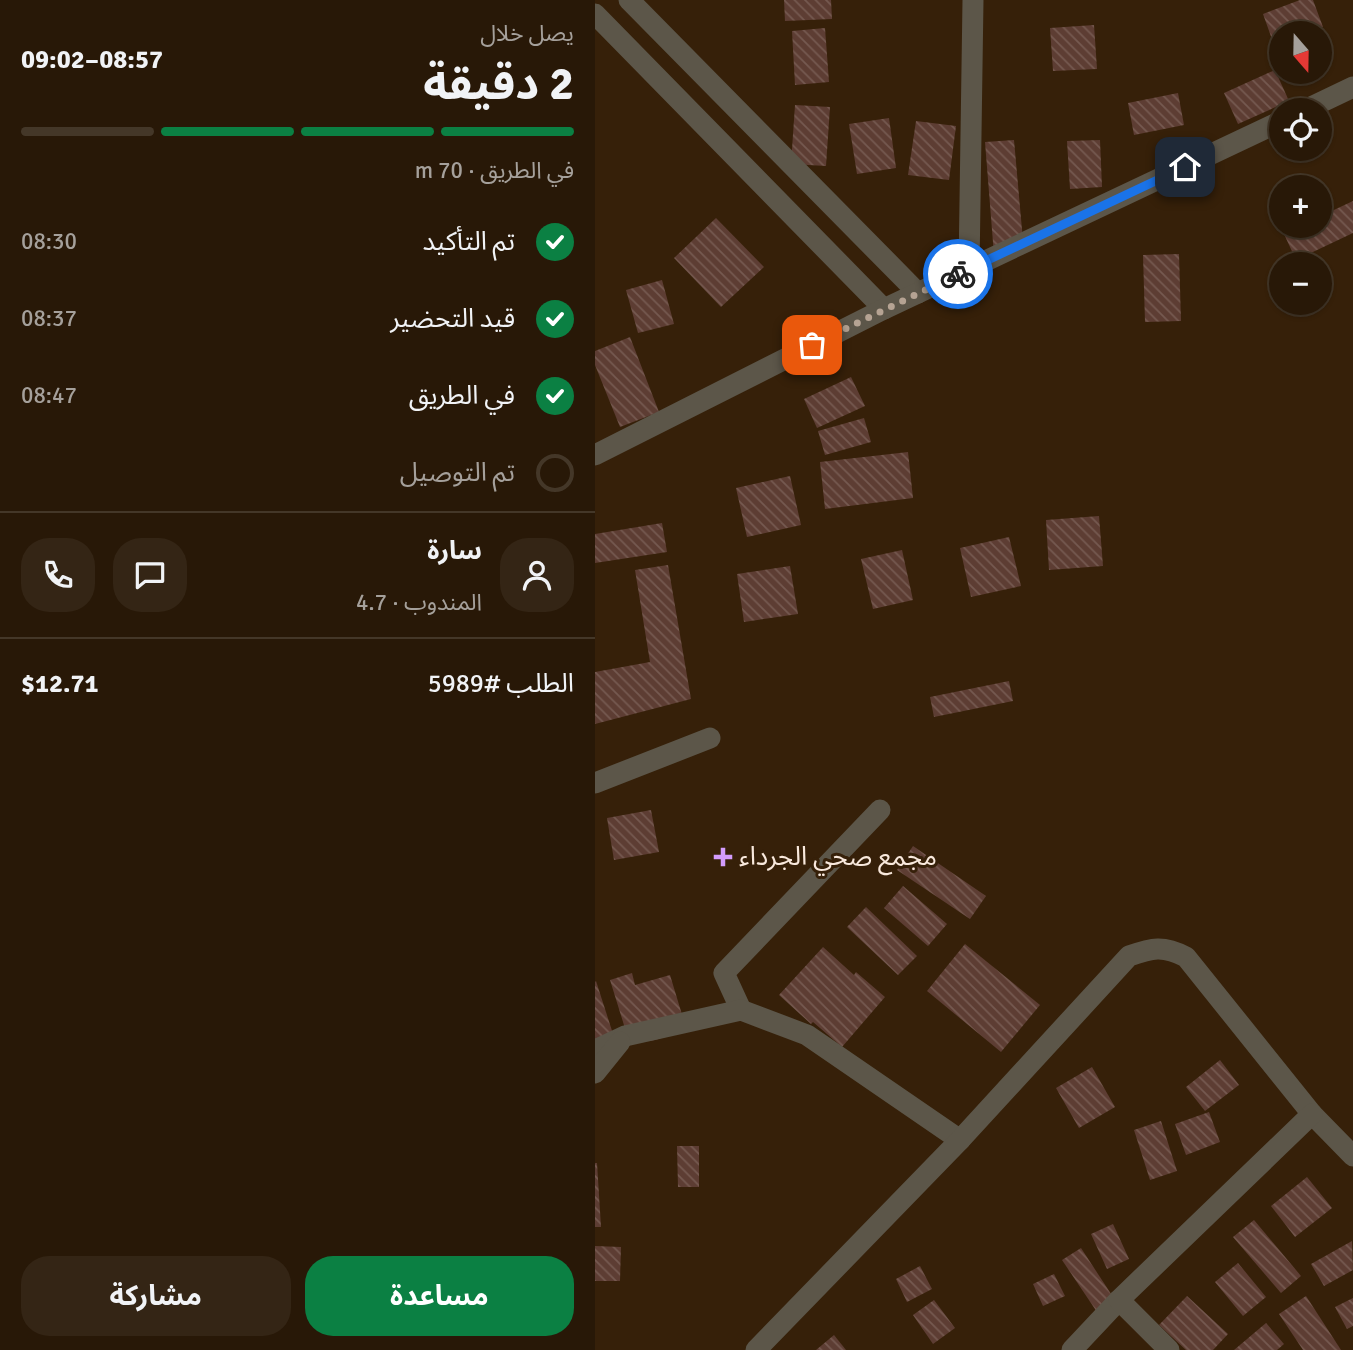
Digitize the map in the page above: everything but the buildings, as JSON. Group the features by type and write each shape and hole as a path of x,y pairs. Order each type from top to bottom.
{"street":[{"path":"629,0 918,293"},
{"path":"969,269 973,0"},
{"path":"595,14 884,309"},
{"path":"1332,99 1351,92"},
{"path":"595,455 884,309 1269,127"},
{"path":"595,783 710,738"},
{"path":"741,1010 724,973 880,810"},
{"path":"756,1350 960,1140 1129,956 1151,948 1171,949 1186,957 1312,1114 1353,1156"},
{"path":"595,1050 625,1036 741,1010 807,1035 960,1140"},
{"path":"595,1073 625,1036"},
{"path":"1072,1350 1119,1300 1312,1114"},
{"path":"1119,1300 1169,1350"}],"way so far":[{"path":"812,345 958,274"}],"place":[{"name":"مجمع صحي الجرداء","path":"723,857"}],"route":[{"path":"958,274 1185,167"}]}
